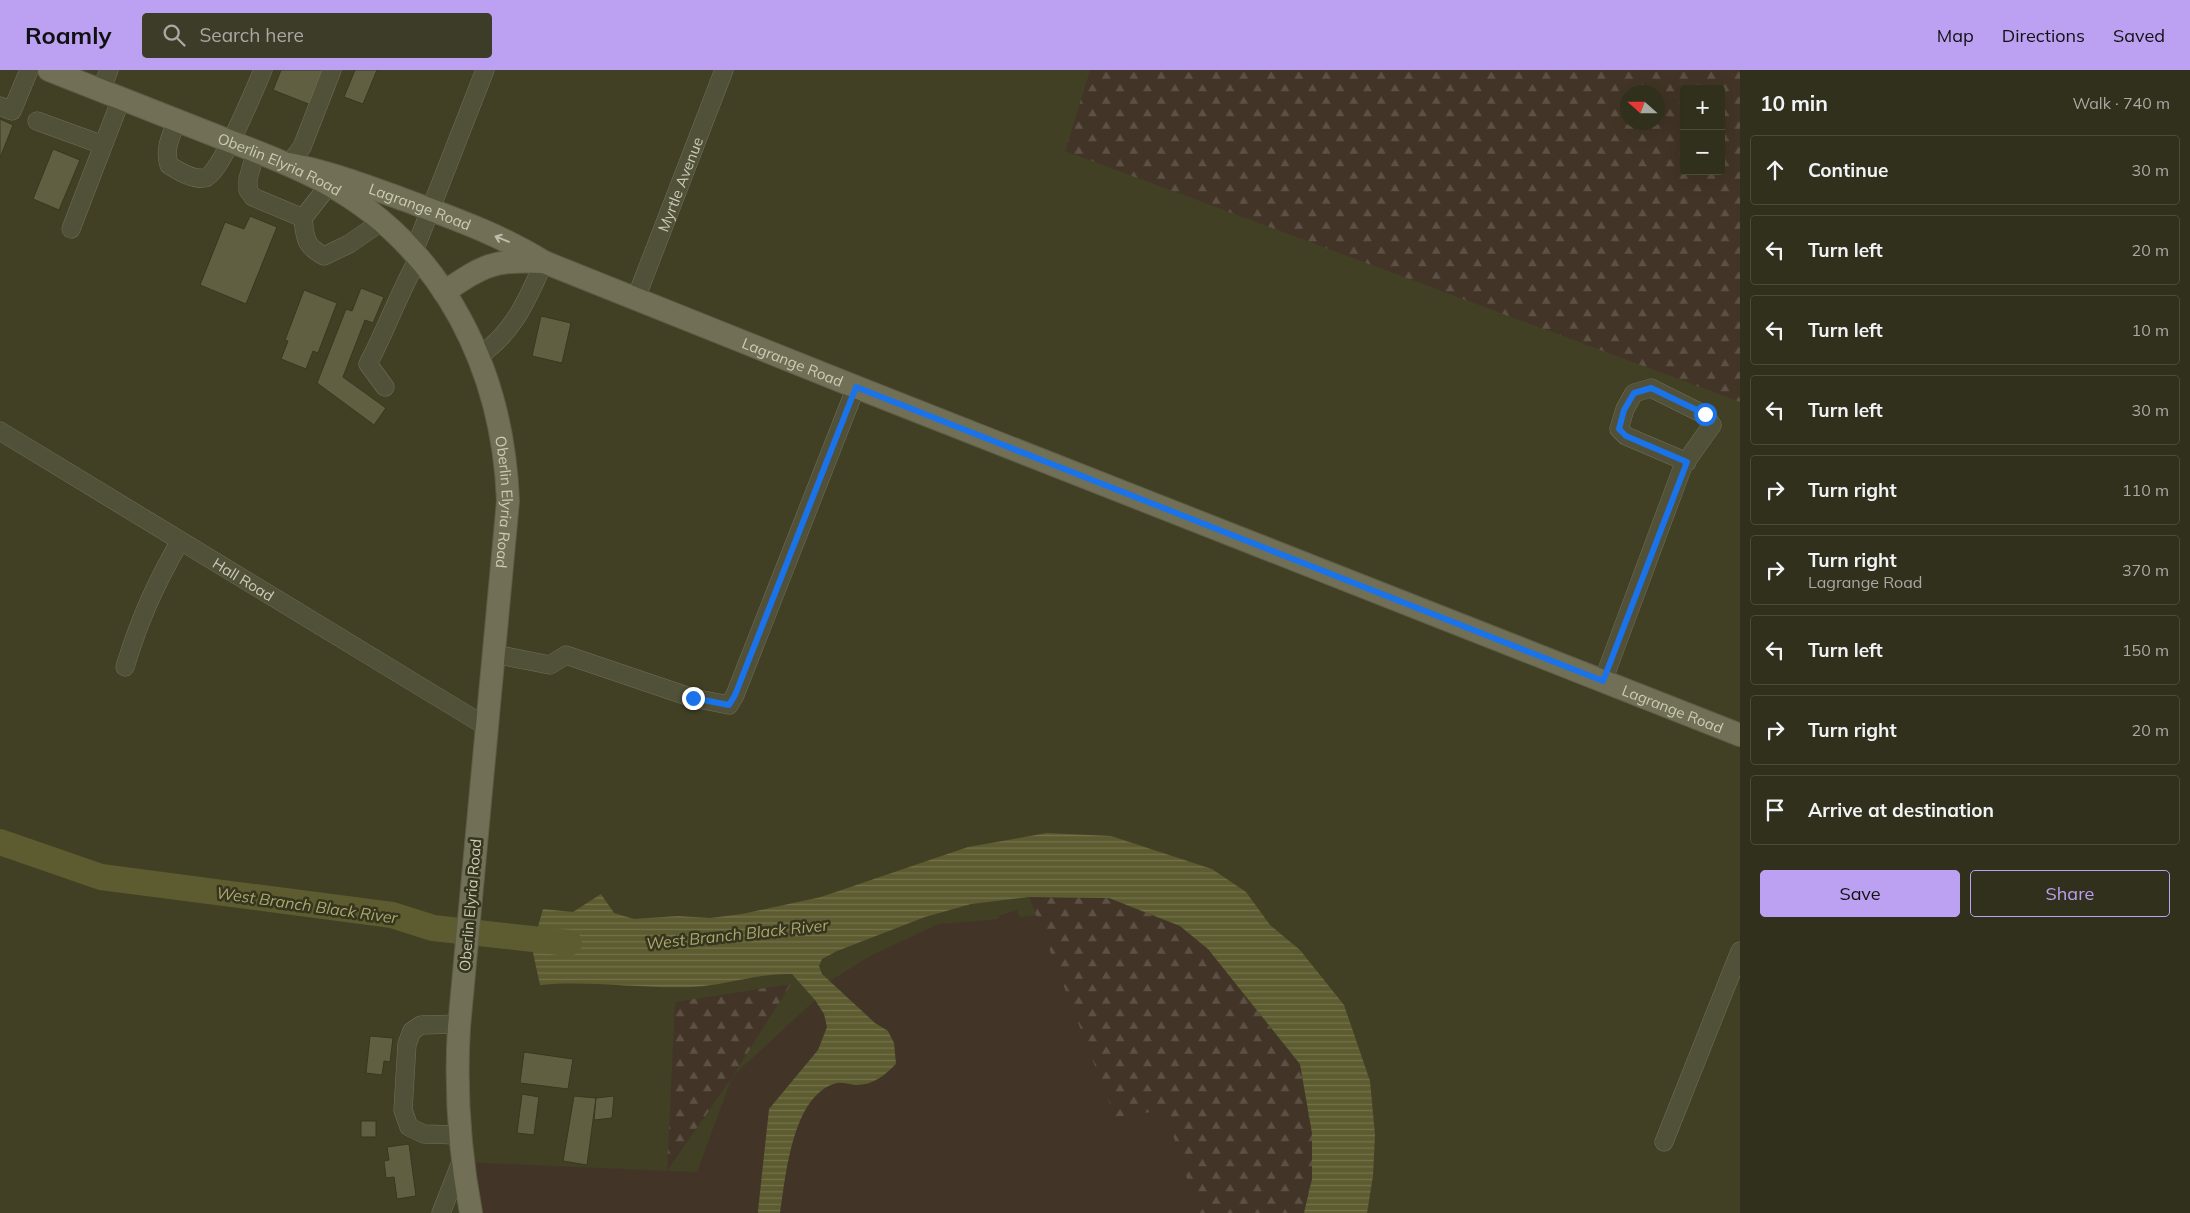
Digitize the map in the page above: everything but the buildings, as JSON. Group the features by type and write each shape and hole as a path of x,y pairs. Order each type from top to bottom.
{"main road":[{"name":"Oberlin Elyria Road","path":"48,70 105,80 121,99 289,164 329,185 380,222 416,256 444,292 461,319 479,356 496,406 507,469 506,532 459,1024 456,1079 461,1162 471,1213"},
{"name":"Lagrange Road","path":"289,164 326,171 430,209 515,244 544,262 1740,735"},
{"name":"Lagrange Road","path":"444,292 493,263 515,260 544,262"}],"street":[{"path":"0,106 12,111 29,70"},
{"path":"177,120 167,144 166,155 169,165 196,178 206,178 213,173 231,142 263,70"},
{"path":"289,164 302,147 332,70"},
{"path":"385,387 368,364 388,326 416,256 430,209 486,70"},
{"name":"Myrtle Avenue","path":"636,298 724,70"},
{"path":"72,228 121,99"},
{"path":"37,121 104,145"},
{"path":"256,152 248,179 248,190 253,197 303,218"},
{"path":"329,185 303,218 305,237 312,249 324,256 349,244 380,222"},
{"path":"479,356 497,344 509,330 526,302 544,262"},
{"path":"494,654 550,665 566,655 693,698 729,705 735,695 856,387"},
{"path":"1603,681 1687,462 1712,424 1705,414 1651,388 1634,393 1624,410 1619,429 1640,442 1687,462"},
{"name":"Hall Road","path":"0,431 488,727"},
{"path":"125,667 139,620 157,581 180,541"},
{"path":"1664,1142 1740,951"},
{"path":"458,1135 424,1134 409,1127 403,1110 407,1044 412,1030 421,1025 459,1024"},
{"path":"441,1213 461,1162"}],"green space":[{"path":"1090,70 1740,70 1740,402 1065,151"},
{"path":"1029,897 1109,898 1180,926 1208,949 1300,1065 1312,1133 1312,1179 1304,1213 1198,1213 1165,1110 1115,1117"},
{"path":"1017,910 1020,917 1091,911 1203,1213 471,1213 461,1162 697,1172 732,1077 815,1000 830,981 870,956 938,924 999,919 998,916"},
{"path":"791,984 733,1076 667,1171 675,1002"}],"water":[{"path":"1047,833 1111,836 1212,869 1246,892 1270,925 1300,950 1344,1005 1370,1081 1375,1135 1373,1176 1367,1213 1304,1213 1312,1179 1312,1133 1300,1064 1208,949 1180,926 1109,898 1029,897 971,904 925,917 837,951 822,959 819,966 822,974 875,1023 888,1031 894,1043 896,1064 873,1082 862,1085 837,1083 822,1090 810,1103 801,1119 794,1138 780,1213 758,1213 769,1109 818,1050 827,1027 824,1014 815,1000 792,974 767,975 693,987 578,983 540,985 532,948 543,909 573,912 601,894 614,913 634,919 678,916 710,918 742,914 821,897 968,847"}],"waterway":[{"name":"West Branch Black River","path":"0,842 101,877 392,915 433,928 569,943"}],"route":[{"path":"693,698 729,705 735,695 856,387 1603,681 1683,466 1687,462 1626,436 1619,429 1624,410 1634,393 1642,389 1651,388 1705,414"}]}
